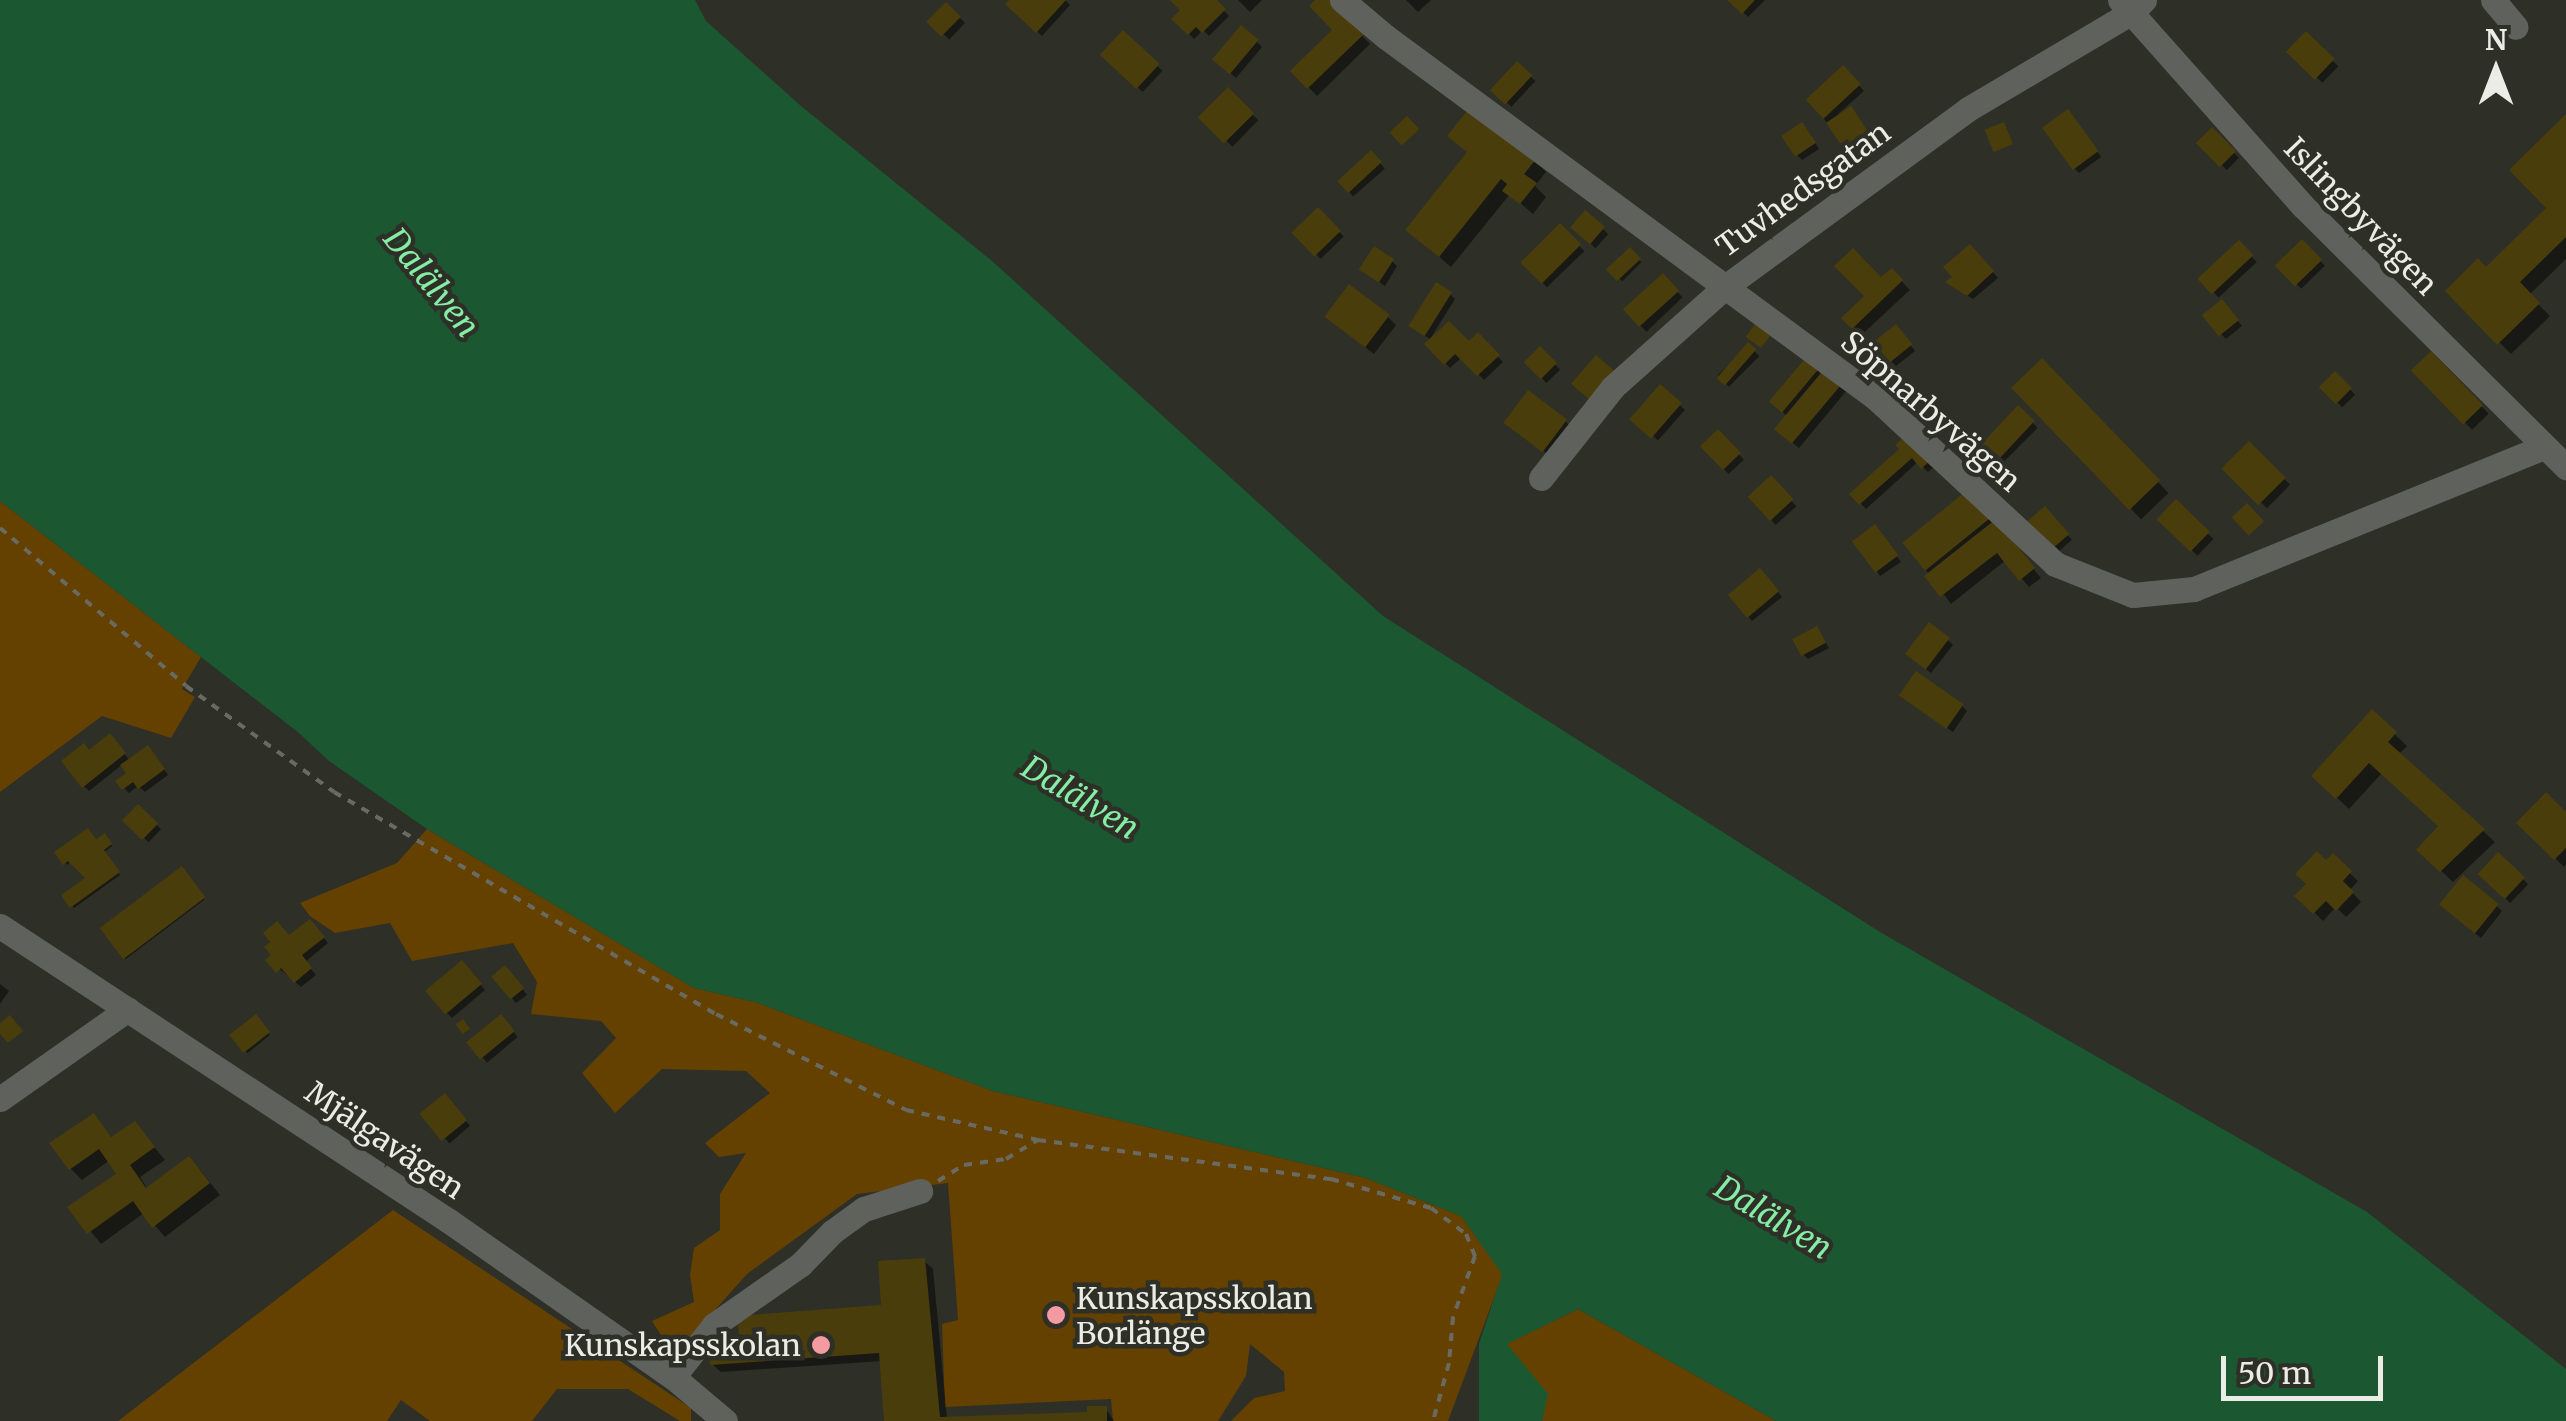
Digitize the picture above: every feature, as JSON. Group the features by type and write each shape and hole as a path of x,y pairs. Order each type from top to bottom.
{"street":[{"name":"Söpnarbyvägen","path":"1342,0 1386,37 1876,398 2055,564 2133,596 2194,589 2544,448"},
{"path":"2494,0 2516,27"},
{"name":"Tuvhedsgatan","path":"1541,478 1613,387 1724,287 1968,109 2132,4"},
{"name":"Islingbyvägen","path":"2132,4 2302,206 2566,466"},
{"name":"Mjälgavägen","path":"0,926 128,1008 673,1378 725,1421"},
{"path":"0,1099 128,1008"},
{"path":"673,1378 714,1325 800,1264 832,1232 864,1209 920,1191"}],"path":[{"path":"0,528 186,686 334,792 716,1014 906,1110 1038,1140 1331,1179 1431,1208 1466,1234 1475,1256 1453,1317 1450,1363 1433,1421"},
{"path":"920,1191 964,1165 1006,1159 1038,1140"}],"shaded area":[{"path":"0,501 201,657 182,689 195,697 171,738 102,716 0,792"},
{"path":"427,829 694,988 755,1002 993,1091 1366,1178 1461,1216 1503,1274 1448,1421 1231,1421 1254,1398 1285,1391 1284,1372 1250,1344 1246,1376 1218,1421 1113,1421 1111,1399 945,1407 942,1324 958,1320 948,1183 857,1194 747,1274 674,1356 652,1321 694,1302 690,1275 694,1248 720,1230 720,1194 746,1153 719,1157 705,1143 770,1093 746,1071 662,1069 615,1113 582,1073 616,1038 601,1021 531,1014 537,982 513,943 412,961 390,923 335,933 310,916 300,903 397,863"},
{"path":"393,1210 691,1408 691,1421 680,1421 628,1389 557,1389 532,1421 430,1421 401,1400 387,1421 118,1421"},
{"path":"1578,1309 1776,1421 1542,1421 1547,1394 1506,1344"}],"water":[{"name":"Dalälven","path":"0,0 695,0 706,21 801,106 992,261 1383,616 1880,932 2367,1212 2566,1369 2566,1421 1776,1421 1578,1309 1507,1344 1548,1394 1542,1421 1479,1421 1479,1344 1502,1274 1461,1216 1366,1178 993,1091 755,1002 694,988 427,829 329,761 299,733 0,501"}],"building":[{"path":"1009,0 1066,0 1036,33 1005,4"},
{"path":"1170,0 1217,0 1226,9 1202,33 1196,27 1188,35 1171,19 1180,10"},
{"path":"1315,0 1331,0 1364,34 1307,89 1290,71 1332,30 1309,6"},
{"path":"1727,0 1755,0 1742,14"},
{"path":"946,2 961,17 941,37 926,22"},
{"path":"1241,25 1259,40 1230,74 1212,59"},
{"path":"1123,30 1160,64 1136,89 1100,55"},
{"path":"2306,31 2335,59 2315,80 2286,52"},
{"path":"1517,61 1532,75 1505,105 1490,90"},
{"path":"1843,65 1861,84 1823,119 1806,100"},
{"path":"1228,87 1254,113 1224,144 1198,117"},
{"path":"1471,106 1537,158 1524,174 1537,183 1520,204 1502,191 1507,184 1501,179 1439,257 1405,230 1467,152 1447,136"},
{"path":"1851,106 1874,141 1850,158 1826,123"},
{"path":"2068,109 2099,151 2073,170 2042,128"},
{"path":"2566,114 2566,237 2520,282 2540,303 2497,345 2445,291 2478,258 2486,267 2546,208 2509,170"},
{"path":"1407,116 1419,129 1402,146 1389,132"},
{"path":"1802,122 1816,143 1795,157 1781,136"},
{"path":"2004,122 2013,144 1994,152 1985,130"},
{"path":"2212,127 2236,151 2220,167 2196,143"},
{"path":"1371,150 1382,162 1348,193 1337,181"},
{"path":"1318,207 1341,231 1314,256 1291,233"},
{"path":"1585,210 1605,227 1590,244 1570,228"},
{"path":"1560,223 1581,244 1542,284 1520,263"},
{"path":"2302,239 2322,260 2295,286 2275,265"},
{"path":"2239,240 2253,255 2212,294 2197,279"},
{"path":"1970,244 1994,271 1967,296 1945,282 1952,277 1943,267"},
{"path":"1374,246 1394,259 1379,283 1359,269"},
{"path":"1630,247 1641,259 1617,281 1606,270"},
{"path":"1853,248 1881,277 1892,268 1903,280 1852,329 1841,318 1864,296 1834,266"},
{"path":"1663,273 1679,291 1639,327 1623,309"},
{"path":"1436,282 1452,292 1425,336 1408,326"},
{"path":"1349,284 1390,315 1365,347 1324,317"},
{"path":"2222,299 2239,320 2219,336 2202,315"},
{"path":"1449,321 1469,341 1478,332 1500,355 1477,376 1455,354 1444,365 1424,344"},
{"path":"1755,324 1770,335 1761,348 1746,337"},
{"path":"1896,324 1912,344 1890,362 1873,342"},
{"path":"1748,342 1756,349 1725,385 1717,378"},
{"path":"1540,346 1557,363 1541,379 1524,362"},
{"path":"2431,351 2483,405 2463,424 2411,370"},
{"path":"1596,355 1618,374 1593,403 1571,384"},
{"path":"1808,355 1821,366 1782,413 1769,402"},
{"path":"2042,358 2160,480 2129,510 2011,388"},
{"path":"1826,367 1844,382 1792,444 1774,429"},
{"path":"2335,371 2352,388 2336,404 2319,387"},
{"path":"1660,384 1682,403 1651,438 1629,419"},
{"path":"1528,390 1567,419 1542,452 1503,423"},
{"path":"2018,405 2035,421 1995,464 1978,448"},
{"path":"1718,429 1741,453 1723,470 1700,446"},
{"path":"1908,433 1932,459 1921,469 1912,458 1859,505 1849,494 1899,449 1895,445"},
{"path":"2249,441 2286,478 2258,505 2221,469"},
{"path":"1771,475 1794,499 1770,521 1748,497"},
{"path":"1970,488 1993,516 1925,571 1902,543"},
{"path":"2176,499 2210,532 2190,552 2157,519"},
{"path":"2247,503 2264,521 2249,536 2232,517"},
{"path":"2045,506 2069,534 2052,549 2028,521"},
{"path":"1996,519 2035,568 2019,581 1997,553 1940,597 1924,576"},
{"path":"1875,524 1898,555 1875,573 1852,541"},
{"path":"1760,568 1779,591 1747,618 1728,595"},
{"path":"1929,622 1950,638 1926,670 1905,654"},
{"path":"1817,626 1826,643 1801,656 1792,639"},
{"path":"1916,671 1964,704 1946,729 1899,696"},
{"path":"2372,709 2397,732 2388,742 2485,829 2440,872 2416,850 2438,826 2369,763 2336,799 2311,776"},
{"path":"110,733 126,753 82,788 61,761 84,743 89,750"},
{"path":"148,745 165,769 138,789 133,782 122,790 115,781 126,773 120,765"},
{"path":"2546,792 2566,812 2566,848 2554,860 2516,823"},
{"path":"138,804 158,823 142,840 122,821"},
{"path":"88,828 96,839 105,833 112,844 104,850 120,872 70,908 61,895 85,878 68,861 63,865 54,852"},
{"path":"2317,851 2326,860 2333,853 2352,871 2343,881 2354,892 2336,911 2326,901 2313,914 2294,896 2306,884 2295,874"},
{"path":"2498,852 2525,877 2505,899 2478,874"},
{"path":"182,866 205,897 123,959 100,928"},
{"path":"2463,875 2499,904 2475,933 2439,905"},
{"path":"310,919 325,937 302,955 312,968 294,983 281,968 276,973 265,960 271,955 264,947 270,942 263,933 277,921 289,935"},
{"path":"462,960 482,984 445,1015 425,991"},
{"path":"505,965 524,988 510,1000 491,977"},
{"path":"256,1014 270,1032 243,1053 229,1035"},
{"path":"501,1014 515,1031 480,1059 466,1042"},
{"path":"10,1015 23,1031 8,1043 0,1034 0,1023"},
{"path":"463,1019 470,1029 463,1034 456,1024"},
{"path":"445,1093 467,1120 441,1141 419,1114"},
{"path":"94,1113 111,1137 135,1121 155,1147 130,1165 146,1188 189,1156 210,1183 152,1228 133,1201 87,1234 67,1207 116,1174 99,1149 69,1170 49,1143"},
{"name":"Kunskapsskolan","path":"925,1258 940,1417 1087,1412 1087,1406 1107,1406 1107,1421 884,1421 879,1353 710,1365 707,1337 739,1335 737,1316 881,1305 878,1261"}],"place":[{"name":"Kunskapsskolan Borlänge","path":"1056,1315"},
{"name":"Kunskapsskolan","path":"821,1345"}]}
